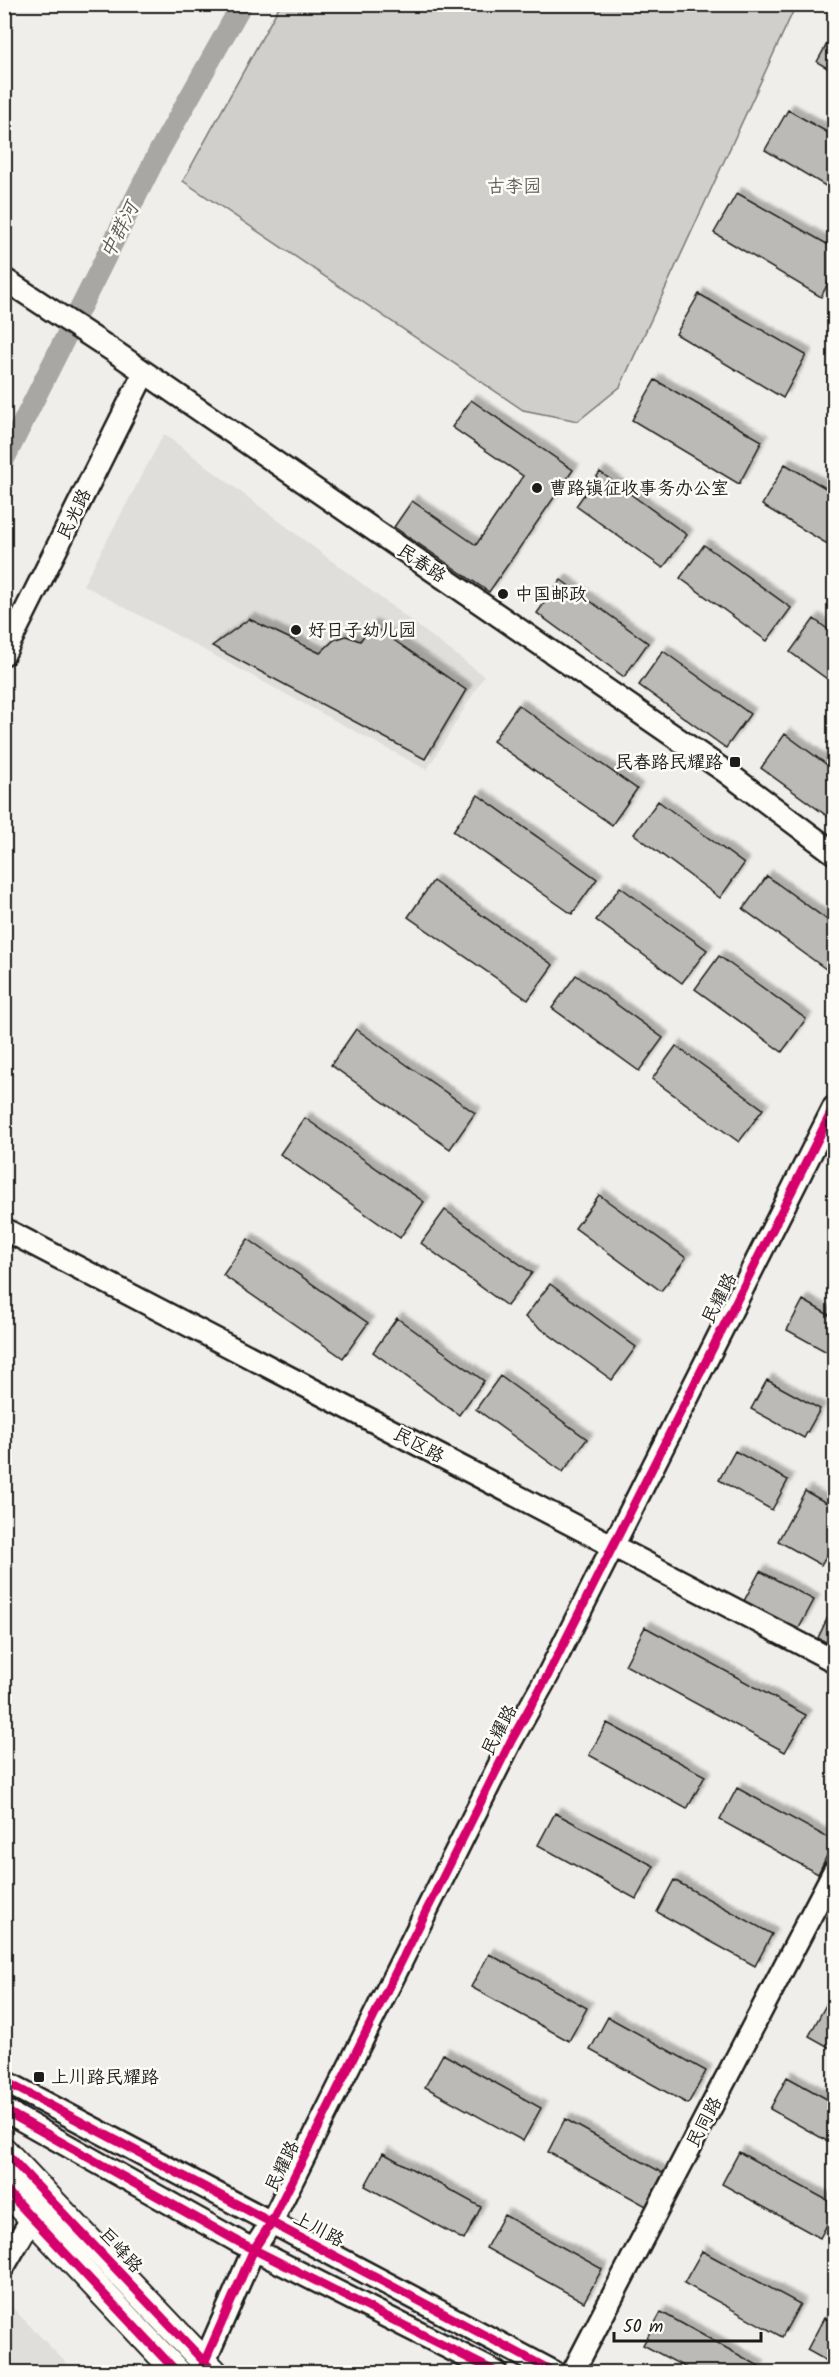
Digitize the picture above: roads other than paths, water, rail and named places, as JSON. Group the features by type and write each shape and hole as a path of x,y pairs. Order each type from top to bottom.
{"main road":[{"name":"巨峰路","path":"4,2151 206,2369"},
{"path":"4,2188 33,2216 177,2373"}],"street":[{"name":"民春路","path":"4,279 118,354 726,772 834,853"},
{"name":"民光路","path":"4,654 144,373"},
{"name":"民耀路","path":"206,2369 254,2249 272,2223 511,1741 548,1676 834,1107"},
{"name":"民区路","path":"4,1228 834,1661"},
{"name":"民同路","path":"573,2373 834,1871"},
{"name":"上川路","path":"4,2081 554,2373"},
{"path":"4,2110 254,2249 496,2373"},
{"path":"4,2266 33,2216"}],"waterway":[{"name":"中群河","path":"4,460 158,153 242,4"}],"place":[{"name":"曹路镇征收事务办公室","path":"537,488"},
{"name":"中国邮政","path":"503,594"},
{"name":"好日子幼儿园","path":"296,630"},
{"name":"民春路民耀路","path":"735,762"},
{"name":"上川路民耀路","path":"39,2077"}],"park label":[{"name":"古李园","path":"514,186"}]}
